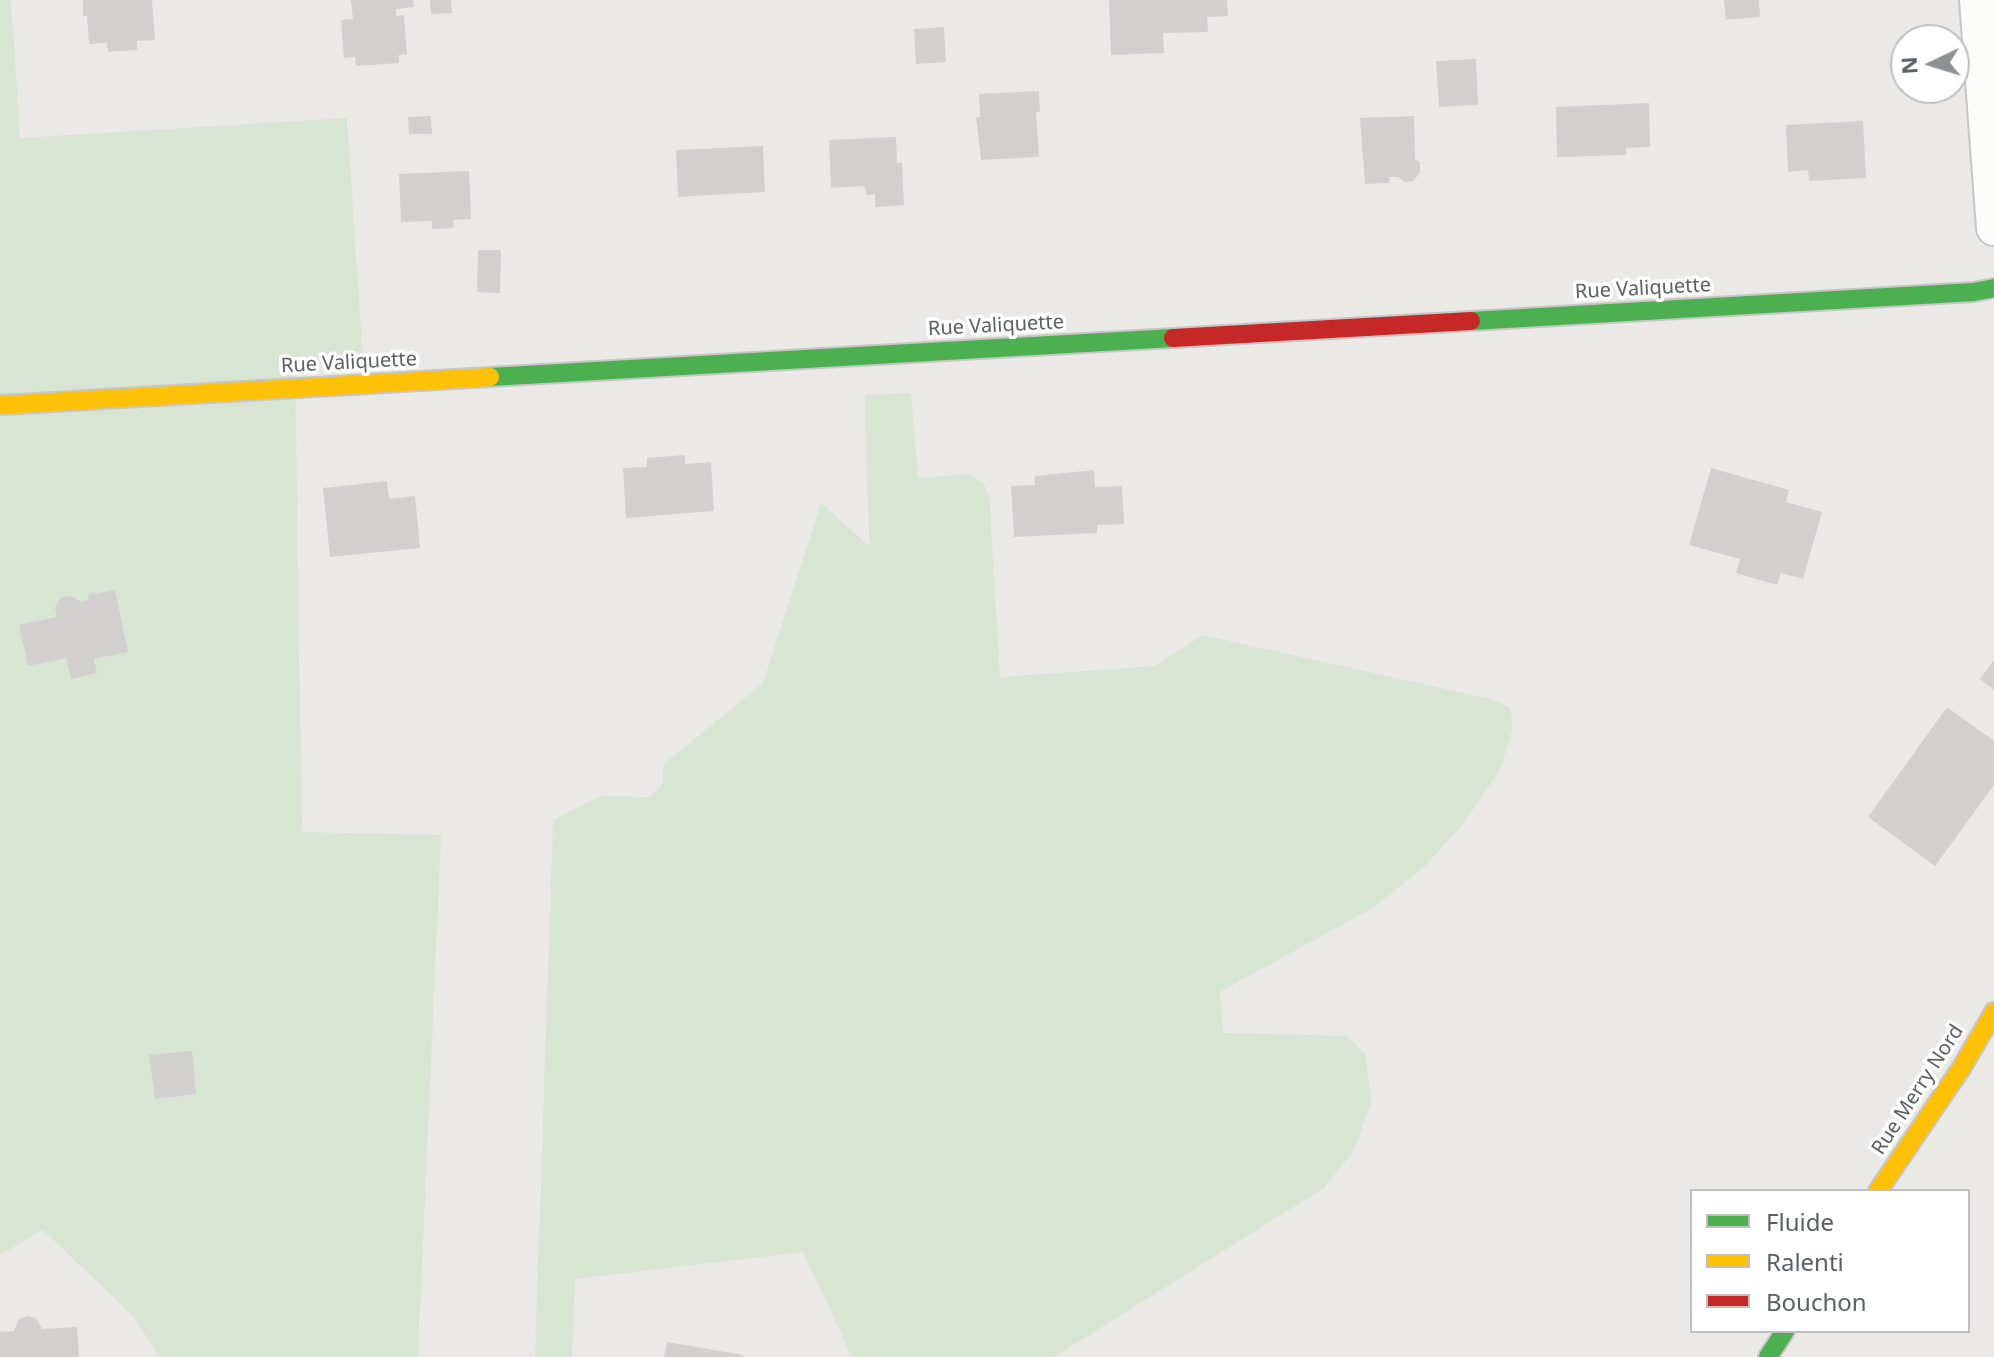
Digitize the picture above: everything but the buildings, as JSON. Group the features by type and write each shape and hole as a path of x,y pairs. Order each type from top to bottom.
{"street":[{"path":"1977,0 1994,228"},
{"name":"Rue Valiquette","path":"0,405 1958,293 1994,288"},
{"name":"Rue Merry Nord","path":"1879,1189 1962,1067 1994,1012"},
{"path":"1768,1357 1784,1333"}],"green space":[{"path":"0,0 11,0 20,138 347,118 363,361 295,364 302,832 441,835 418,1357 160,1357 133,1316 43,1230 0,1255"},
{"path":"911,393 918,478 970,474 984,484 989,496 1000,677 1154,666 1203,635 1490,699 1510,708 1513,728 1500,770 1464,823 1423,868 1374,907 1220,992 1223,1033 1347,1036 1365,1054 1372,1100 1354,1150 1324,1188 1054,1357 852,1357 803,1252 575,1279 572,1357 535,1357 553,820 601,796 649,797 662,785 664,764 763,683 821,503 869,546 865,395"}],"traffic: fast":[{"path":"1471,321 1974,292 1994,288"},
{"path":"490,377 1173,338"},
{"path":"1768,1357 1784,1333"}],"traffic: slow":[{"path":"0,405 490,377"},
{"path":"1879,1189 1962,1067 1994,1012"}],"traffic: jam":[{"path":"1173,338 1471,321"}]}
